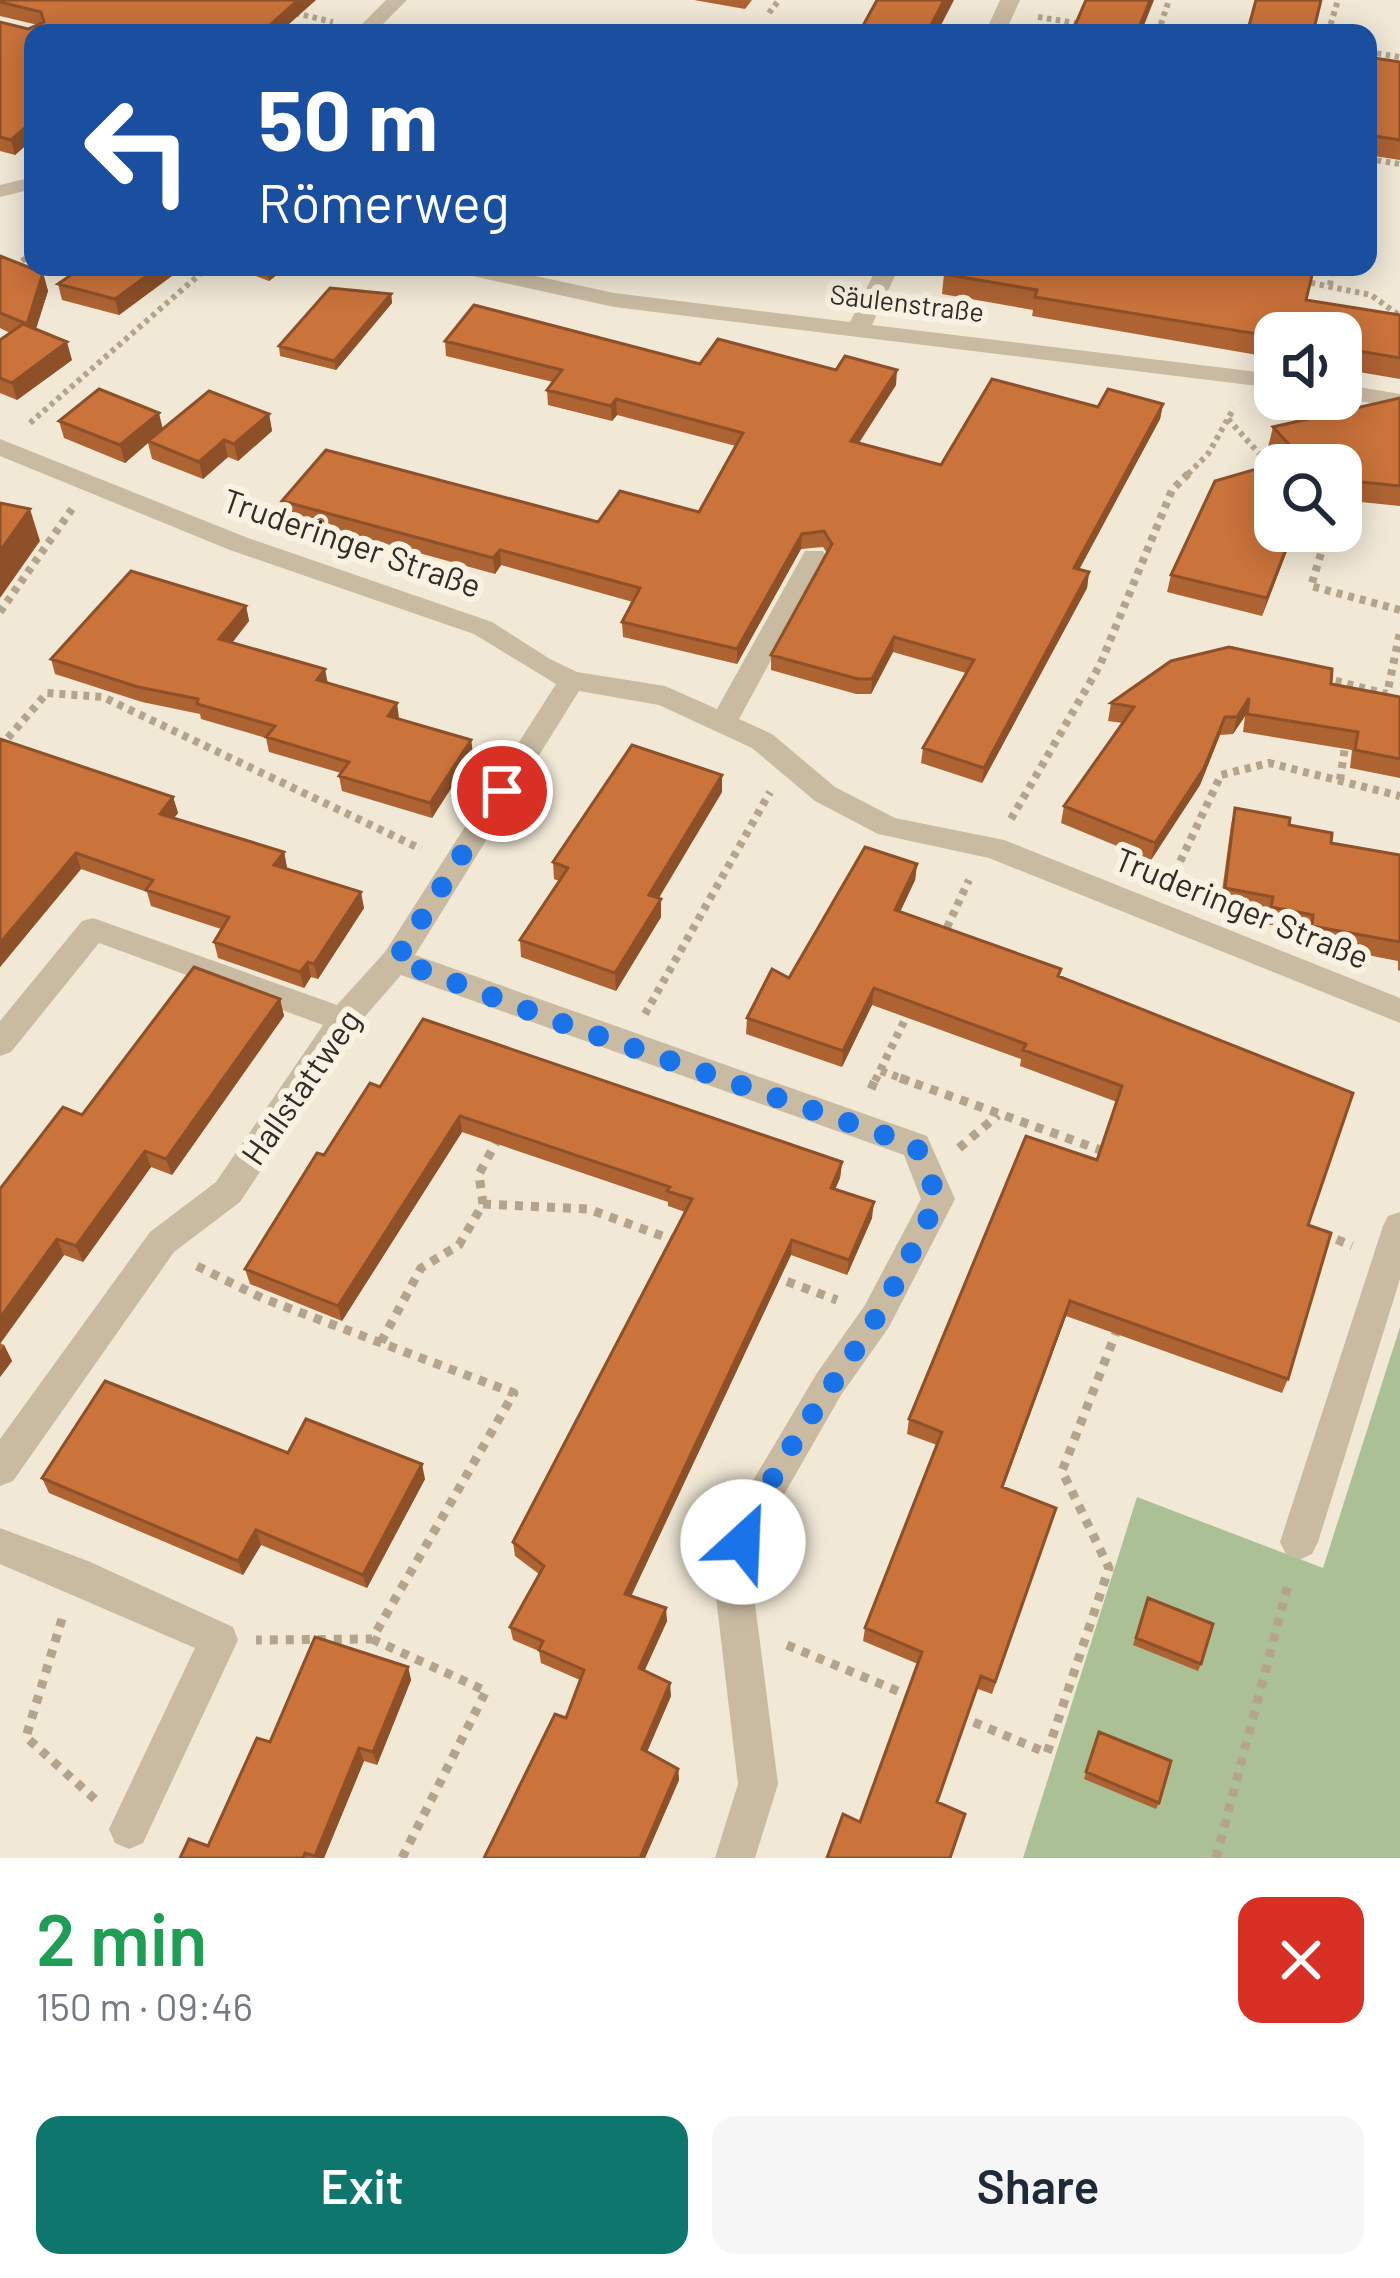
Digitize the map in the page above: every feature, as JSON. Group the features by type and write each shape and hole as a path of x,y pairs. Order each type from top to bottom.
{"street":[{"path":"372,24 397,0"},
{"name":"Säulenstraße","path":"494,276 614,300 1254,378"},
{"path":"859,328 883,276"},
{"path":"1362,395 1400,401"},
{"name":"Truderinger Straße","path":"1,447 239,544 484,628 540,666 572,680 665,696 762,741 825,794 888,827 994,848 1400,1010"},
{"path":"723,723 814,557"},
{"name":"Hallstattweg","path":"0,1469 162,1242 228,1192 343,1021 396,960 572,680"},
{"path":"0,1043 93,928 343,1021"},
{"path":"396,960 627,1047 916,1146 938,1199 877,1316 829,1384 754,1511 731,1572 758,1784 735,1858"},
{"path":"1299,1542 1395,1243"},
{"path":"0,1546 75,1574 219,1640 129,1829"}],"path":[{"path":"769,13 778,0"},
{"path":"283,10 338,24"},
{"path":"1039,17 1082,24"},
{"path":"1,447 198,276"},
{"path":"1330,285 1332,276"},
{"path":"1289,279 1371,295 1400,316"},
{"path":"937,950 974,870 994,848 1100,665 1172,490 1208,454 1249,377"},
{"path":"1228,418 1254,447"},
{"path":"0,611 54,534"},
{"path":"1322,552 1311,586 1400,610"},
{"path":"1383,709 1400,632"},
{"path":"1303,673 1387,694"},
{"path":"0,747 47,693 103,697 455,866"},
{"path":"1340,780 1348,721"},
{"path":"1156,912 1221,775 1269,763 1400,796"},
{"path":"627,1047 787,765"},
{"path":"852,1122 918,990"},
{"path":"881,1071 1109,1153"},
{"path":"381,1342 422,1268 459,1246 482,1204 478,1174 509,1118"},
{"path":"482,1204 587,1209 698,1249"},
{"path":"1304,1226 1395,1243"},
{"path":"209,1274 514,1393 372,1639"},
{"path":"765,1274 877,1316"},
{"path":"943,1710 1047,1753 1109,1568 1062,1471 1119,1323"},
{"path":"1216,1858 1299,1542"},
{"path":"75,1574 26,1737 129,1829"},
{"path":"736,1624 922,1701"},
{"path":"219,1640 372,1639 486,1691 402,1858"}],"green space":[{"path":"1400,1327 1400,1858 1023,1858 1137,1497 1323,1568"}],"building":[{"path":"298,0 271,24 39,24 44,22 41,12 0,2"},
{"path":"877,0 944,0 932,24 864,24"},
{"path":"1086,0 1150,0 1141,24 1076,24"},
{"path":"1256,0 1321,0 1315,24 1249,24"},
{"path":"0,22 24,28 24,129 11,140 0,137"},
{"path":"1377,58 1400,62 1400,140 1377,136"},
{"path":"0,256 24,265 24,276 42,276 27,324 0,313"},
{"path":"70,276 147,276 115,299 58,284"},
{"path":"956,276 1312,276 1306,300 1400,315 1400,358 1362,352 1362,312 1254,312 1254,334 1035,297 1037,290"},
{"path":"330,288 391,294 334,361 279,346"},
{"path":"474,305 700,364 718,339 836,370 845,356 897,370 851,441 941,465 992,379 1098,407 1108,389 1163,404 1074,568 1089,572 984,768 923,748 974,660 894,637 872,679 858,679 771,655 832,544 824,531 802,534 737,649 622,622 640,588 500,550 493,558 282,501 326,450 598,522 620,491 699,512 743,433 616,399 611,406 547,390 562,370 445,341"},
{"path":"23,324 67,342 12,383 0,378 0,340"},
{"path":"99,389 159,413 120,445 59,421"},
{"path":"209,391 269,414 234,444 224,440 199,462 148,441"},
{"path":"1400,398 1400,486 1362,482 1362,444 1289,444 1273,427 1304,420 1362,420 1362,407"},
{"path":"1254,470 1254,552 1285,552 1267,598 1171,575 1215,481"},
{"path":"0,503 30,509 0,551"},
{"path":"131,571 246,606 219,639 325,669 317,680 397,703 388,716 471,740 430,803 339,776 349,762 266,737 275,726 197,704 198,699 138,687 51,659"},
{"path":"1229,647 1332,669 1331,684 1400,697 1400,759 1355,750 1358,732 1247,714 1249,698 1237,717 1225,717 1204,768 1155,843 1064,806 1134,707 1111,703 1171,661"},
{"path":"0,739 173,797 160,814 284,852 274,865 361,892 314,964 308,962 300,972 214,942 229,917 146,890 153,880 76,853 0,943"},
{"path":"632,745 722,775 649,895 661,899 615,973 520,940 568,868 553,862"},
{"path":"1235,808 1290,818 1289,825 1332,833 1331,843 1400,855 1400,942 1312,926 1313,915 1271,907 1273,897 1225,888"},
{"path":"865,847 917,864 895,910 1061,969 1058,976 1353,1093 1308,1225 1331,1233 1288,1379 1070,1301 1002,1487 1056,1508 995,1682 981,1676 937,1802 965,1814 950,1858 827,1858 843,1814 860,1822 922,1652 865,1628 942,1432 909,1419 1026,1136 1097,1160 1122,1086 1023,1050 1026,1044 874,988 843,1051 747,1018 772,969 789,978"},
{"path":"194,967 280,999 166,1159 145,1151 76,1246 57,1239 0,1318 0,1189 63,1107 82,1115"},
{"path":"423,1019 842,1162 831,1188 874,1202 849,1260 792,1240 625,1594 666,1608 639,1668 670,1683 642,1749 678,1769 640,1858 484,1858 555,1714 566,1718 584,1670 539,1650 543,1641 510,1627 544,1566 513,1542 692,1199 667,1191 670,1187 460,1116 338,1306 245,1269 317,1153 324,1155 370,1083 380,1087"},
{"path":"105,1381 288,1453 306,1419 422,1464 363,1575 256,1530 238,1561 42,1478"},
{"path":"1148,1598 1213,1624 1201,1664 1136,1638"},
{"path":"315,1637 408,1667 373,1752 359,1748 315,1856 180,1858 189,1839 208,1846 257,1738 270,1742"},
{"path":"1099,1732 1171,1761 1159,1803 1086,1772"}],"route":[{"path":"502,791 396,960 627,1047 916,1146 930,1172 938,1199 877,1316 829,1384 754,1511 743,1542"}]}
